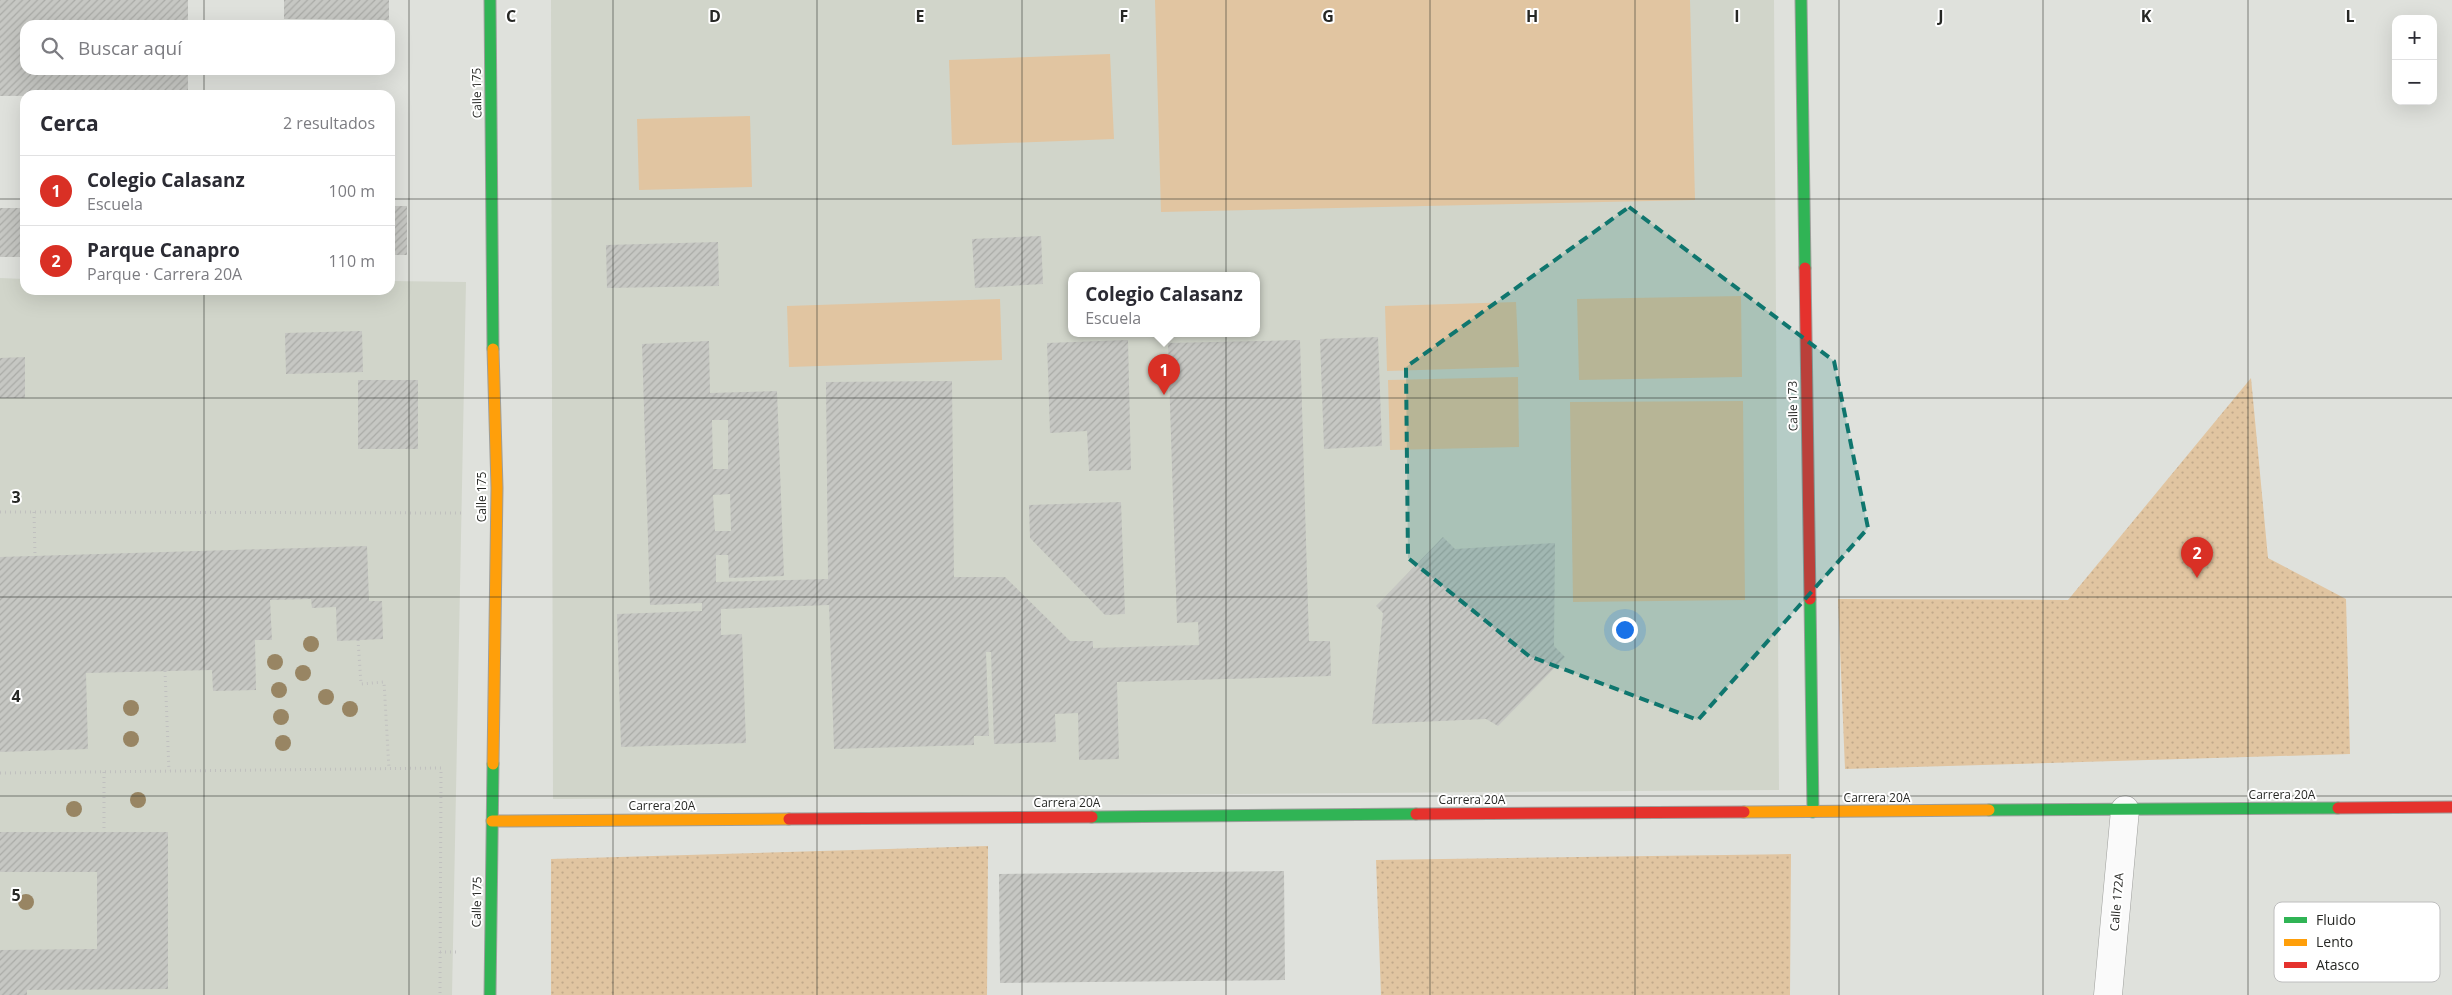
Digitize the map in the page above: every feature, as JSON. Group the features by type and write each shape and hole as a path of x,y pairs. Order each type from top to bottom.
{"street":[{"name":"Calle 175","path":"490,0 496,513 490,995"},
{"name":"Calle 173","path":"1801,0 1813,812"},
{"name":"Carrera 20A","path":"492,821 2452,807"},
{"name":"Calle 172A","path":"2108,995 2125,810"}],"path":[{"path":"0,512 496,513"},
{"path":"34,512 34,556"},
{"path":"358,640 361,684 384,682 389,768"},
{"path":"165,671 169,771"},
{"path":"0,774 441,768 440,995"},
{"path":"104,772 104,832"}],"highlighted area":[{"path":"1629,207 1834,361 1868,528 1698,720 1529,656 1408,558 1406,367"}],"shaded area":[{"path":"551,0 1774,0 1779,790 553,799"},
{"path":"1155,0 1690,0 1695,200 1161,212"},
{"path":"1110,54 1114,139 952,145 949,60"},
{"path":"750,116 752,187 639,190 637,119"},
{"path":"0,278 20,279 20,295 395,295 395,281 466,282 452,995 0,995"},
{"path":"1741,296 1742,377 1579,380 1577,299"},
{"path":"1000,299 1002,360 789,367 787,306"},
{"path":"1516,302 1519,367 1387,371 1385,306"},
{"path":"1518,377 1519,447 1390,450 1388,380"},
{"path":"2251,378 2268,558 2346,599 2350,754 1845,769 1838,599 2068,600"},
{"path":"1743,401 1745,600 1573,602 1570,402"},
{"path":"988,846 987,995 551,995 551,859"},
{"path":"1791,854 1790,995 1381,995 1376,860"}],"building":[{"path":"0,0 188,0 188,20 20,20 20,75 188,75 188,90 20,90 20,96 0,96"},
{"path":"284,0 389,0 389,20 284,19"},
{"path":"395,206 407,206 407,255 395,255"},
{"path":"0,208 20,208 20,257 0,257"},
{"path":"1041,236 1043,284 975,288 972,239"},
{"path":"718,242 719,286 607,288 606,245"},
{"path":"362,331 363,372 286,374 285,333"},
{"path":"1378,337 1382,446 1324,449 1320,339"},
{"path":"1128,340 1131,470 1089,471 1087,431 1050,433 1047,343"},
{"path":"1300,340 1309,641 1330,641 1331,676 1117,682 1119,759 1079,760 1078,713 1055,714 1056,742 994,744 991,652 986,652 989,736 974,736 974,745 834,749 829,605 721,609 721,635 742,634 746,743 621,747 617,614 702,611 702,603 650,605 642,344 709,341 710,393 777,391 784,576 729,578 728,555 716,555 716,582 828,579 826,382 952,381 954,577 1005,577 1070,641 1093,641 1093,648 1199,645 1198,622 1177,623 1168,343","holes":["712,420 728,420 728,469 713,469","730,494 731,531 715,531 713,495"]},
{"path":"25,357 25,398 0,398 0,358"},
{"path":"358,380 418,380 418,449 358,449"},
{"path":"1121,502 1125,614 1105,615 1030,538 1029,505"},
{"path":"1443,537 1455,549 1555,543 1554,646 1565,657 1498,726 1486,719 1372,724 1383,613 1376,606"},
{"path":"367,546 369,601 382,601 383,639 337,641 336,607 312,608 311,599 270,600 272,640 255,640 256,690 213,691 212,670 86,673 88,749 0,752 0,557"},
{"path":"0,832 168,832 168,989 27,990 27,995 0,995 0,950 97,949 97,872 0,872"},
{"path":"1284,871 1285,980 1000,983 999,874"}],"traffic: fast":[{"path":"490,0 493,349"},
{"path":"1801,0 1805,268"},
{"path":"1810,599 1813,812"},
{"path":"490,995 493,764"},
{"path":"1989,810 2338,808"},
{"path":"1092,817 1416,814"}],"traffic: slow":[{"path":"493,349 497,488 493,764"},
{"path":"1744,812 1989,810"},
{"path":"492,821 789,819"}],"traffic: jam":[{"path":"1805,268 1810,599"},
{"path":"2338,808 2452,807"},
{"path":"1416,814 1744,812"},
{"path":"789,819 1092,817"}],"place":[{"name":"Colegio Calasanz","path":"1164,395"},
{"name":"Parque Canapro","path":"2197,578"}]}
